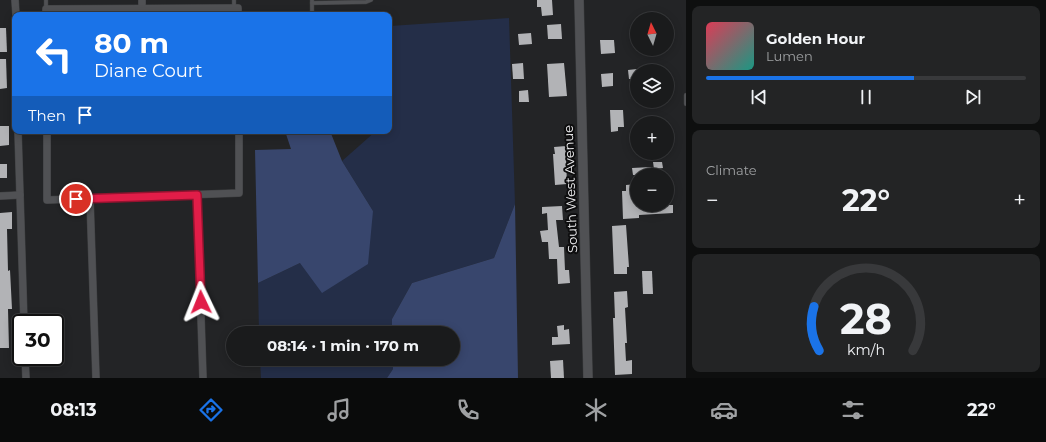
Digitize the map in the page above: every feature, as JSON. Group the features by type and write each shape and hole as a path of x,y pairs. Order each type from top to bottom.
{"street":[{"path":"15,0 16,12"},
{"path":"142,0 142,9"},
{"name":"South West Avenue","path":"579,0 588,378"},
{"path":"46,12 142,9 237,10"},
{"path":"18,134 24,314"},
{"path":"47,134 47,200 239,194 239,134"},
{"path":"197,195 203,378"},
{"path":"0,196 20,196"},
{"path":"90,199 96,378"},
{"path":"25,366 26,378"}],"lane":[{"path":"46,0 46,12"},
{"path":"234,0 237,10"},
{"path":"312,12 312,1 366,2 371,0"},
{"path":"686,95 686,104"}],"shaded area":[{"path":"509,18 515,204 494,258 412,283 392,319 392,326 259,326 258,283 300,263 373,211 342,161 373,134 392,134 392,26"},
{"path":"286,134 331,134 342,161 373,211 368,264 322,293 300,263 258,283 255,150 291,149"},
{"path":"515,204 518,378 387,378 393,369 393,366 460,366 460,326 392,326 392,319 412,283 494,258"},
{"path":"260,366 393,366 393,369 387,378 261,378"}],"building":[{"path":"537,0 552,0 553,15 542,16 541,7 537,7"},
{"path":"561,24 562,39 548,39 547,25"},
{"path":"0,28 6,28 7,52 0,52"},
{"path":"531,33 532,44 519,45 518,34"},
{"path":"600,40 614,40 615,53 601,54"},
{"path":"0,59 6,59 7,88 0,89"},
{"path":"523,63 524,79 513,79 512,64"},
{"path":"564,63 567,96 549,97 547,64"},
{"path":"628,70 630,70 630,79 629,79"},
{"path":"613,73 613,86 602,87 601,74"},
{"path":"528,90 529,102 519,102 519,91"},
{"path":"610,110 623,110 624,127 618,127 618,131 611,132"},
{"path":"0,126 9,126 9,145 0,146"},
{"path":"566,146 566,151 569,151 569,158 566,159 567,184 555,185 554,147"},
{"path":"653,162 662,162 663,168 654,168"},
{"path":"0,164 7,164 7,178 0,178"},
{"path":"626,185 630,185 630,212 673,213 639,215 639,218 623,219 622,191 626,191"},
{"path":"562,206 563,220 556,220 559,247 564,247 565,270 569,270 570,283 558,284 557,259 549,259 548,242 542,242 540,231 548,230 547,213 542,214 542,207"},
{"path":"12,212 12,229 7,229 8,271 10,270 12,309 8,309 9,348 0,348 0,213"},
{"path":"626,225 629,267 627,267 627,274 614,274 612,226"},
{"path":"642,271 652,271 653,294 643,294"},
{"path":"627,291 628,307 625,308 627,343 625,343 626,361 632,360 632,374 615,375 613,318 615,318 614,292"},
{"path":"564,325 564,330 569,329 570,344 552,345 552,337 558,337 557,326"},
{"path":"563,360 564,378 551,378 550,361"}],"route":[{"path":"76,199 197,195 201,302"}]}
